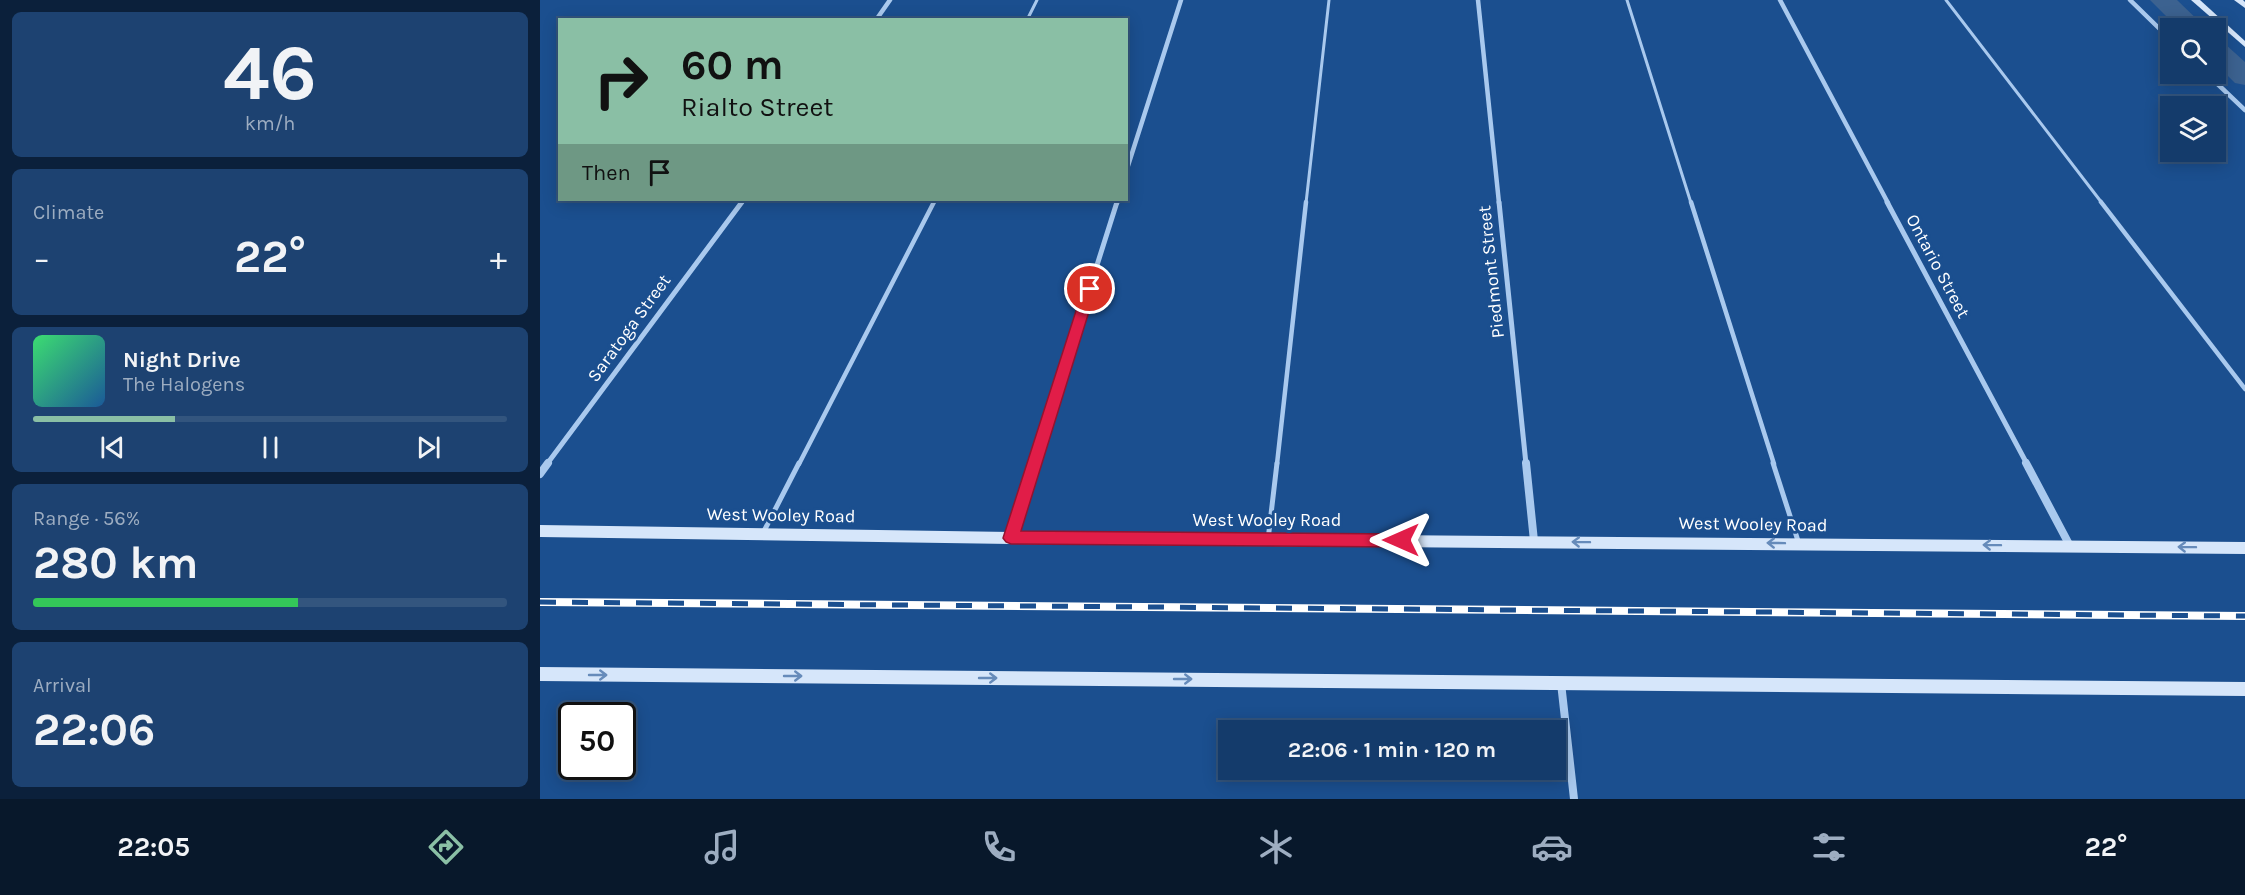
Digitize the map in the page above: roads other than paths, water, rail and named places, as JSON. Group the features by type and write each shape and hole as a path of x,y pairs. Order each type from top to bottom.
{"main road":[{"path":"2194,0 2245,45"},
{"path":"2238,0 2245,6"},
{"name":"West Wooley Road","path":"540,531 1011,538 2245,548"},
{"path":"540,674 2245,689"}],"street":[{"path":"877,18 890,0"},
{"path":"1128,166 1181,0"},
{"name":"Piedmont Street","path":"1478,0 1534,541"},
{"name":"Ontario Street","path":"1780,0 2070,546"},
{"path":"2130,0 2160,29"},
{"path":"2218,84 2245,110"},
{"name":"Saratoga Street","path":"540,474 742,201"},
{"path":"1011,538 1118,201"},
{"path":"1561,682 1574,799"}],"lane":[{"path":"1028,18 1037,0"},
{"path":"1268,540 1329,0"},
{"path":"1627,0 1799,544"},
{"path":"1946,0 2245,388"},
{"path":"762,535 934,201"}],"waterway":[{"path":"2162,0 2182,18"},
{"path":"2226,59 2245,77"}],"railway":[{"path":"540,602 2245,616"}]}
